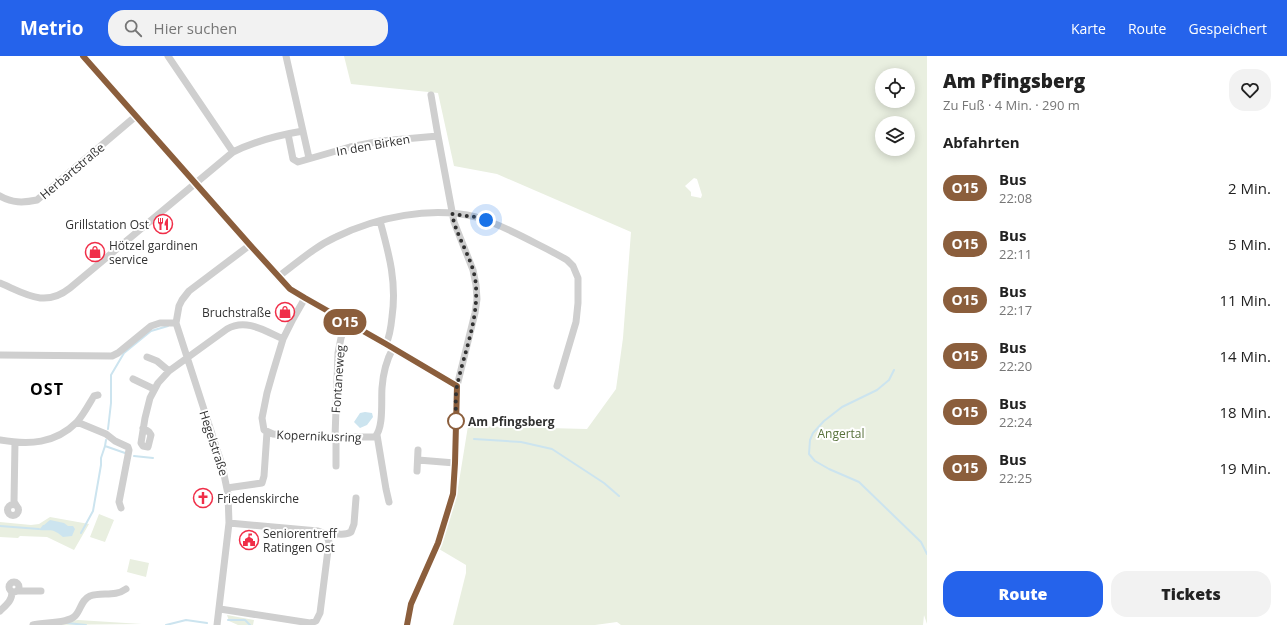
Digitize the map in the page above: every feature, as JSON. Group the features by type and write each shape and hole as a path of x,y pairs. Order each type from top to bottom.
{"street":[{"path":"83,56 290,289 457,386"},
{"path":"168,56 233,152"},
{"path":"286,56 309,158"},
{"path":"407,625 411,604 438,543 453,494 457,386 477,299 473,270 452,214 431,95"},
{"name":"Herbartstraße","path":"0,196 8,200 21,202 37,200 136,116"},
{"path":"0,282 41,298 58,296 70,288 233,152 255,142 303,131"},
{"name":"In den Birken","path":"288,134 295,161 381,141 438,136"},
{"path":"278,277 306,254 335,237 380,221 420,214 452,214 475,217 495,224 567,260 573,266 578,278 577,313 569,346 556,386"},
{"path":"380,221 391,260 394,286 392,318 386,344"},
{"path":"0,355 112,356 120,352 151,326 160,323 176,323 177,312 185,295 250,245"},
{"name":"Kopernikusring","path":"305,298 283,339 267,393 262,418 263,426 267,432 303,437 371,438 377,435 386,364 393,348"},
{"name":"Fontaneweg","path":"336,466 338,352 347,322"},
{"name":"Hegelstraße","path":"176,323 222,466 227,488 229,523 220,610 217,625"},
{"path":"143,428 147,407 154,389 169,371 227,329 235,325 249,325 283,339"},
{"path":"147,357 157,361 169,371"},
{"path":"134,379 154,389"},
{"path":"0,440 28,443 41,442 56,436 77,422 94,396 98,394"},
{"path":"77,422 106,434 115,441 128,447 129,450 119,502 121,508"},
{"path":"227,488 262,483 264,476 267,432"},
{"path":"377,435 389,502"},
{"path":"15,442 14,502 16,506"},
{"path":"417,471 418,450"},
{"path":"418,460 455,463"},
{"path":"327,537 333,533 346,534 351,532 354,524 356,498"},
{"path":"220,610 310,623 316,621 319,616 329,542 324,533 318,531 229,523"},
{"path":"33,625 69,620 76,616 84,601 88,597 123,592 126,589"},
{"path":"0,611 10,601 14,591 41,591"}],"green space":[{"name":"Angertal","path":"344,56 927,56 927,624 924,615 923,625 621,625 617,622 595,625 453,625 466,573 466,565 439,549 457,494 468,426 587,429 616,389 623,338 631,232 497,174 454,166 438,93 351,84","holes":["694,178 697,179 702,195 701,198 691,196 691,192 685,186"]},
{"path":"99,514 114,520 105,542 90,537"},
{"path":"50,517 89,524 74,550 47,537 0,537 0,522 31,525 39,524"},
{"path":"130,559 149,563 146,577 127,572"},
{"path":"227,615 254,620 253,625 238,625 229,621"},
{"path":"78,620 142,624 44,625"}],"water":[{"path":"360,413 372,413 373,417 367,425 360,428 354,422"},
{"path":"50,520 64,523 68,526 73,526 75,529 72,536 63,537 54,531 39,530"}],"waterway":[{"path":"108,429 111,403 111,375 124,353 151,331 168,326"},
{"path":"894,370 889,380 877,390 842,407 824,421 813,433 810,440 809,454 815,461 829,469 859,482 921,542 927,554"},
{"path":"474,439 521,442 552,449 604,483 619,496"},
{"path":"105,446 106,440"},
{"path":"81,533 93,511 101,458 105,446 125,453"},
{"path":"134,456 153,458"},
{"path":"0,526 39,529"},
{"path":"166,625 186,620 207,623"},
{"path":"228,620 245,620 250,625"},
{"path":"67,623 86,625"}],"bus line":[{"name":"O15","path":"83,56 290,289 457,386 453,494 438,543 411,604 407,625"}],"place":[{"name":"Grillstation Ost","path":"163,224"},
{"name":"Hötzel gardinen service","path":"95,252"},
{"name":"Bruchstraße","path":"285,312"},
{"name":"Am Pfingsberg","path":"456,421"},
{"name":"Friedenskirche","path":"203,498"},
{"name":"Seniorentreff Ratingen Ost","path":"249,540"}],"district":[{"name":"OST","path":"47,389"}],"route":[{"path":"456,421 457,386 477,299 473,270 452,214 486,220"}]}
